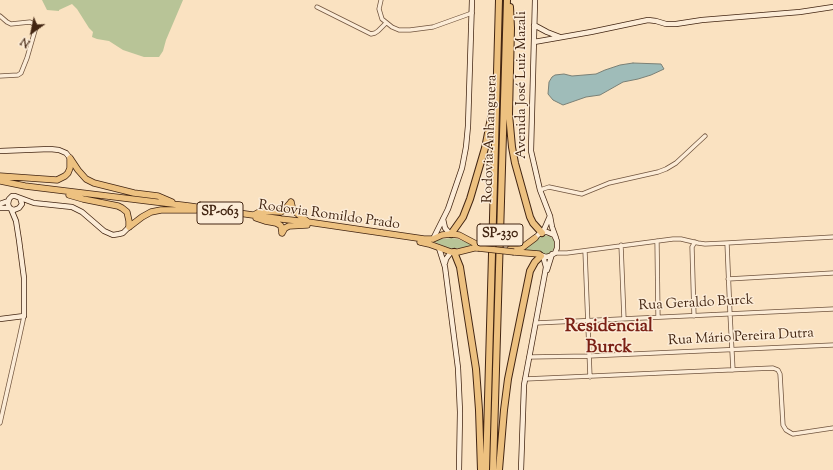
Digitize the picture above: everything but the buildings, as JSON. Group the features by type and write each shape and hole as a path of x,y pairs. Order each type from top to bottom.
{"highway":[{"name":"Rodovia Anhanguera","path":"486,470 499,0"},
{"name":"Rodovia Anhanguera","path":"493,470 508,0"},
{"path":"508,0 511,28 509,114 515,163 530,217 542,233"},
{"path":"451,234 463,217 470,199 485,148 496,88"},
{"path":"452,252 460,267 476,369 481,470"},
{"path":"499,470 504,410 510,372 530,271 541,255"}],"main road":[{"path":"433,239 448,209 462,168 466,147 472,0"},
{"name":"Avenida José Luiz Mazali","path":"535,0 531,151 540,190 558,243 545,273"},
{"path":"534,42 648,20 666,24 676,24 702,20 800,12 833,7"},
{"path":"534,25 547,32 562,37"},
{"path":"0,151 59,150 70,158 86,179 94,183 134,193 158,196 178,205"},
{"path":"0,176 57,180 68,173 70,168 70,158"},
{"name":"Rodovia Romildo Prado","path":"0,183 433,239"},
{"name":"Rodovia Romildo Prado","path":"0,183 63,193 254,216"},
{"path":"63,193 122,208 127,212 130,221 129,227"},
{"path":"0,204 8,201 14,196 17,196 34,203 72,207 82,212 104,231 113,235 123,233 142,217 151,212 161,210 196,210"},
{"path":"16,221 22,204 20,198"},
{"path":"0,319 24,316 24,278 19,240 16,221 8,201"},
{"path":"254,216 261,211 281,212 291,202 294,212 308,223"},
{"path":"0,208 11,208 14,210 34,203"},
{"path":"254,216 280,225 282,233 285,228 289,226 308,223"},
{"path":"542,233 550,216"},
{"path":"443,219 445,228 451,234"},
{"name":"Rodovia Romildo Prado","path":"308,223 424,242 439,248"},
{"path":"535,238 542,233 551,233 556,238"},
{"name":"SP-063","path":"433,239 442,234 459,235 478,246"},
{"name":"SP-063","path":"512,250 523,247 535,238"},
{"name":"SP-063","path":"439,248 452,252 478,246 541,255"},
{"path":"439,248 445,267 459,380 459,470"},
{"path":"445,267 446,259 452,252"},
{"path":"521,470 525,379 546,267 541,255 550,256 554,253"}],"street":[{"path":"381,0 379,9 382,19 392,27 399,30 424,29 472,13"},
{"path":"317,7 371,34 378,32 386,23"},
{"path":"0,16 11,24 30,22 36,27 28,58 21,73 18,75 0,76"},
{"path":"540,190 549,187 582,194 609,183 658,172 676,163 705,136"},
{"path":"554,253 585,251 657,240 681,239 698,243 727,243 833,237"},
{"path":"657,240 658,317"},
{"path":"694,316 692,247 695,242"},
{"path":"727,243 733,370"},
{"path":"621,245 624,319"},
{"path":"585,251 590,377"},
{"path":"728,279 833,273"},
{"name":"Rua Geraldo Burck","path":"536,323 833,310"},
{"path":"0,423 24,316"},
{"name":"Rua Mário Pereira Dutra","path":"530,357 588,356 833,345"},
{"path":"525,379 769,368 775,369 779,372 781,378 784,429 794,434 833,428"}],"green space":[{"path":"42,0 183,0 166,40 163,51 159,57 144,57 123,50 109,41 92,37 93,32 72,4 59,11 47,10"},
{"path":"540,236 550,236 554,240 555,246 550,254 544,255 521,250"},
{"path":"452,238 475,246 452,249 430,240"}],"water":[{"path":"633,63 661,64 664,69 651,75 623,82 600,95 586,97 563,105 553,100 548,94 549,82 555,75 564,74 572,76 596,74 620,65"}],"district":[{"name":"Residencial Burck","path":"609,338"}]}
